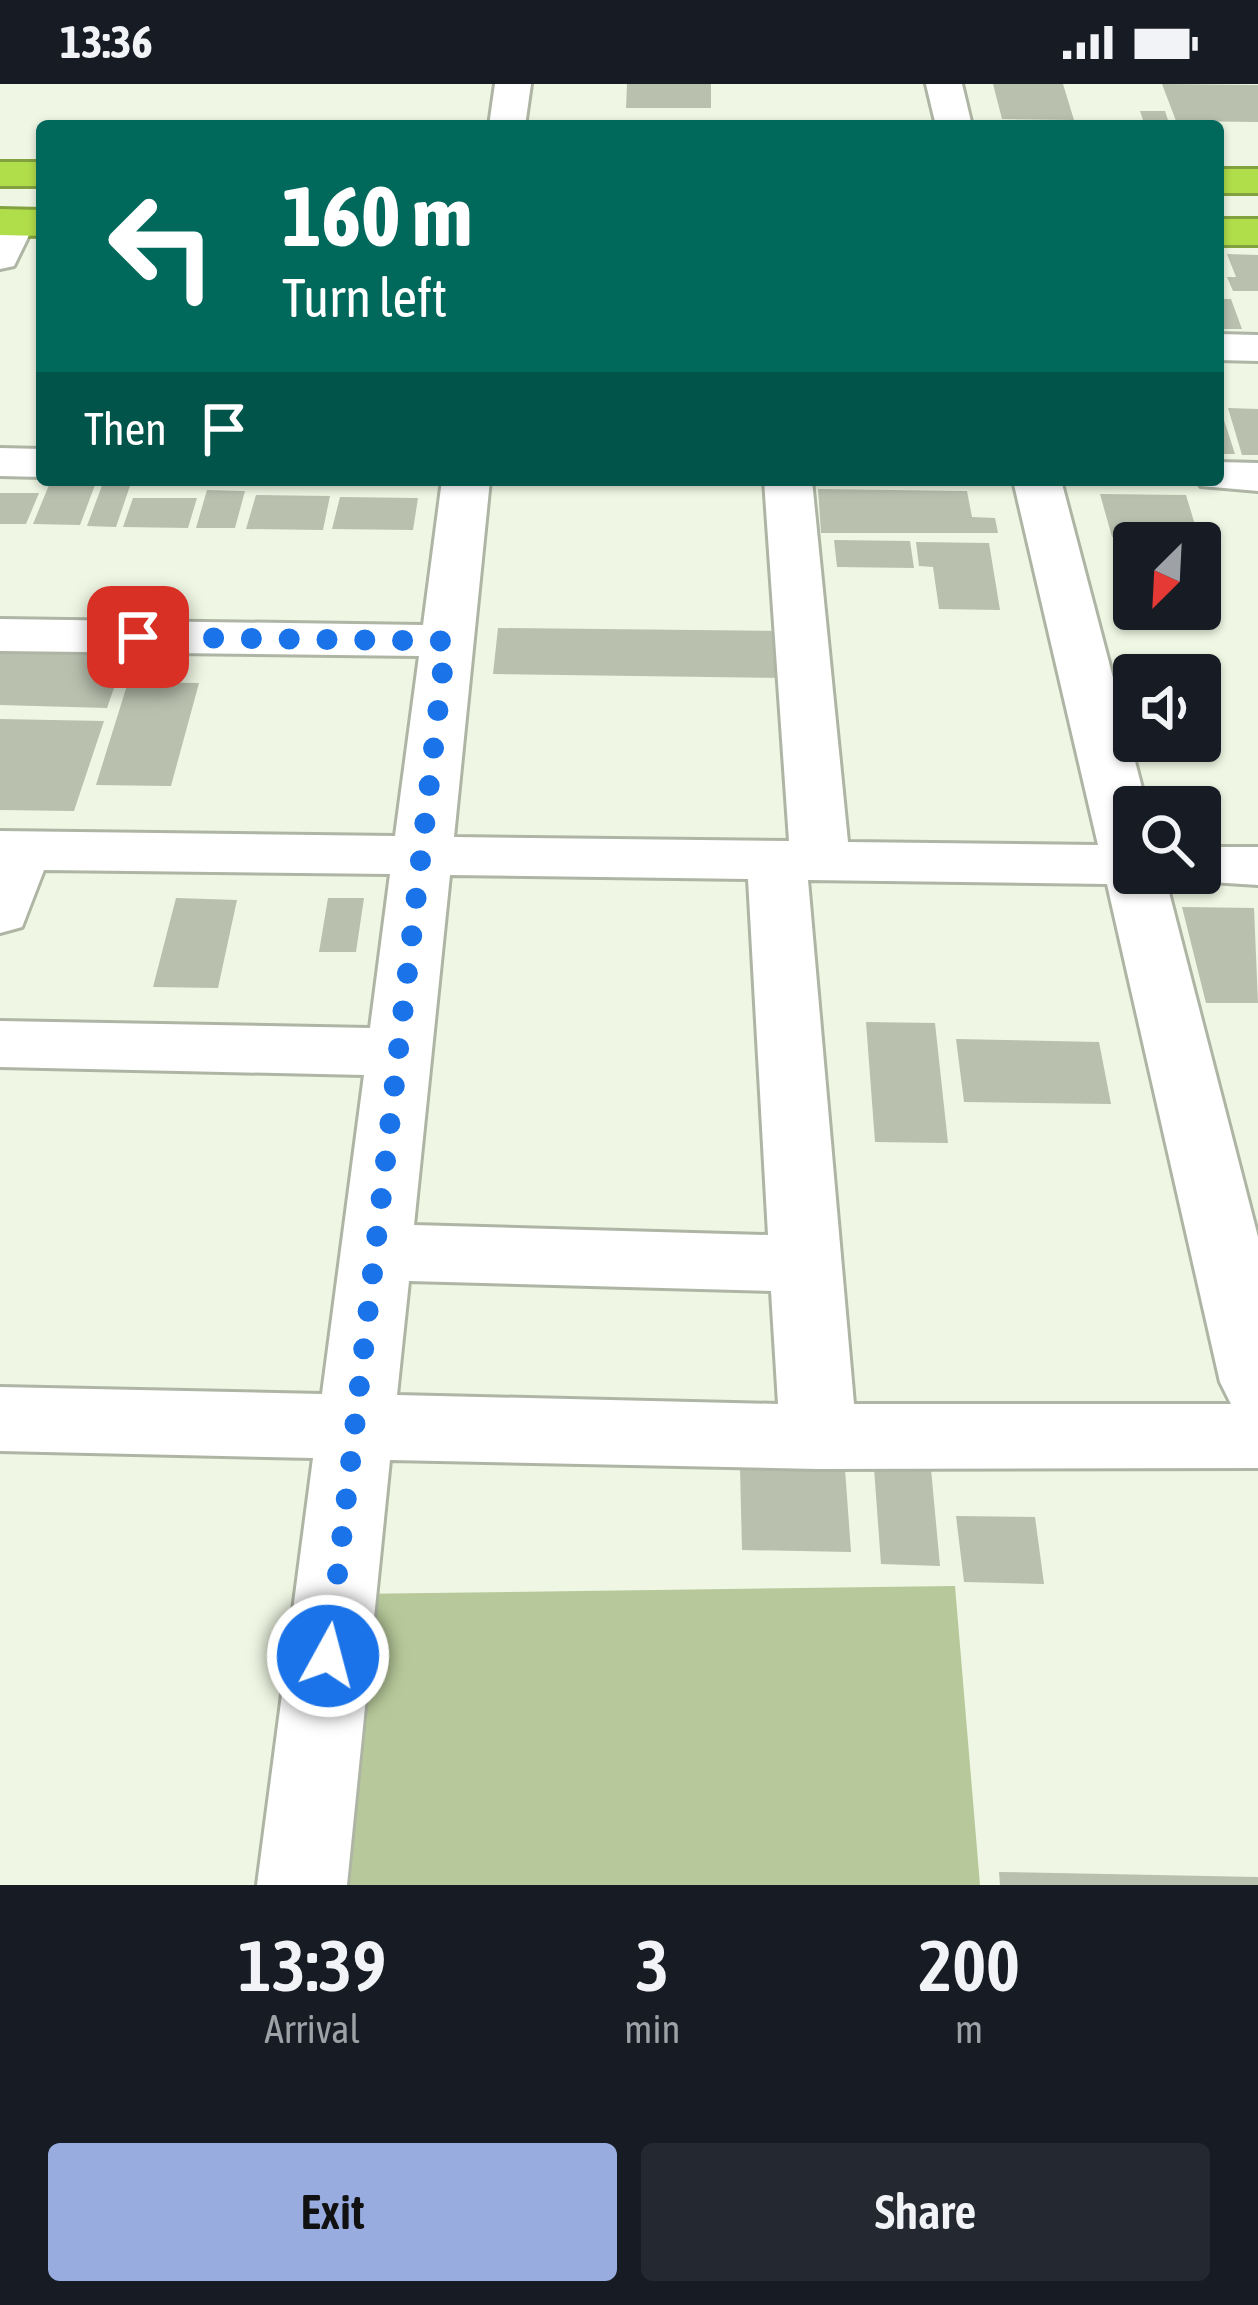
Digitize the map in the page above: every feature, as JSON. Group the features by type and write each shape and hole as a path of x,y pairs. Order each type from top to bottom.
{"highway":[{"path":"0,174 36,174"},
{"path":"1224,181 1258,181"},
{"path":"14,217 36,193"},
{"path":"1224,197 1258,197"},
{"path":"1224,216 1258,217"},
{"path":"1224,232 1258,232"}],"street":[{"path":"508,120 513,84"},
{"path":"944,84 953,120"},
{"path":"1224,347 1258,348"},
{"path":"0,462 36,463"},
{"path":"1224,476 1258,477"},
{"path":"302,1885 465,486"},
{"path":"788,486 805,1264 818,1437"},
{"path":"1038,486 1114,786"},
{"path":"0,635 446,641"},
{"path":"0,913 10,850 798,858 1113,867"},
{"path":"1221,866 1258,866"},
{"path":"1140,894 1258,1382"},
{"path":"0,1043 398,1052"},
{"path":"379,1252 805,1264"},
{"path":"0,1419 818,1437 1258,1436"}],"green space":[{"path":"955,1586 980,1885 323,1885 351,1594"}],"building":[{"path":"627,84 711,84 711,108 626,108"},
{"path":"993,84 1063,84 1074,120 1002,119"},
{"path":"1162,84 1258,85 1258,122 1176,120"},
{"path":"1140,111 1165,111 1168,120 1143,120"},
{"path":"1227,254 1258,255 1258,291 1233,291 1227,277 1236,277"},
{"path":"1224,299 1231,299 1242,329 1224,329"},
{"path":"1228,408 1258,409 1258,455 1242,455"},
{"path":"1224,420 1235,454 1224,454"},
{"path":"49,486 95,486 80,525 33,524"},
{"path":"102,486 130,486 116,527 87,526"},
{"path":"818,489 967,491 972,517 995,518 998,533 821,533"},
{"path":"207,490 245,491 235,528 196,528"},
{"path":"0,493 39,493 26,524 0,524"},
{"path":"1100,494 1186,495 1194,522 1113,522 1112,537"},
{"path":"256,495 330,496 323,530 246,529"},
{"path":"340,497 418,498 413,530 332,529"},
{"path":"133,498 197,498 188,528 123,527"},
{"path":"834,540 910,541 914,568 837,567"},
{"path":"916,542 989,543 1000,610 939,609 933,567 919,566"},
{"path":"498,628 786,631 788,678 493,674"},
{"path":"0,650 126,654 107,708 0,705"},
{"path":"128,682 199,683 171,786 96,785"},
{"path":"0,719 104,721 74,811 0,810"},
{"path":"176,898 237,900 218,988 153,987"},
{"path":"328,898 364,898 356,952 319,952"},
{"path":"1182,907 1254,908 1258,1003 1206,1003"},
{"path":"866,1022 935,1023 948,1143 875,1142"},
{"path":"956,1039 1099,1042 1111,1104 964,1102"},
{"path":"740,1467 845,1469 851,1552 742,1550"},
{"path":"874,1468 931,1469 940,1566 881,1564"},
{"path":"956,1516 1035,1517 1044,1584 964,1582"},
{"path":"999,1872 1258,1877 1258,1885 1000,1885"}],"route":[{"path":"138,637 446,641 379,1252 328,1656"}]}
